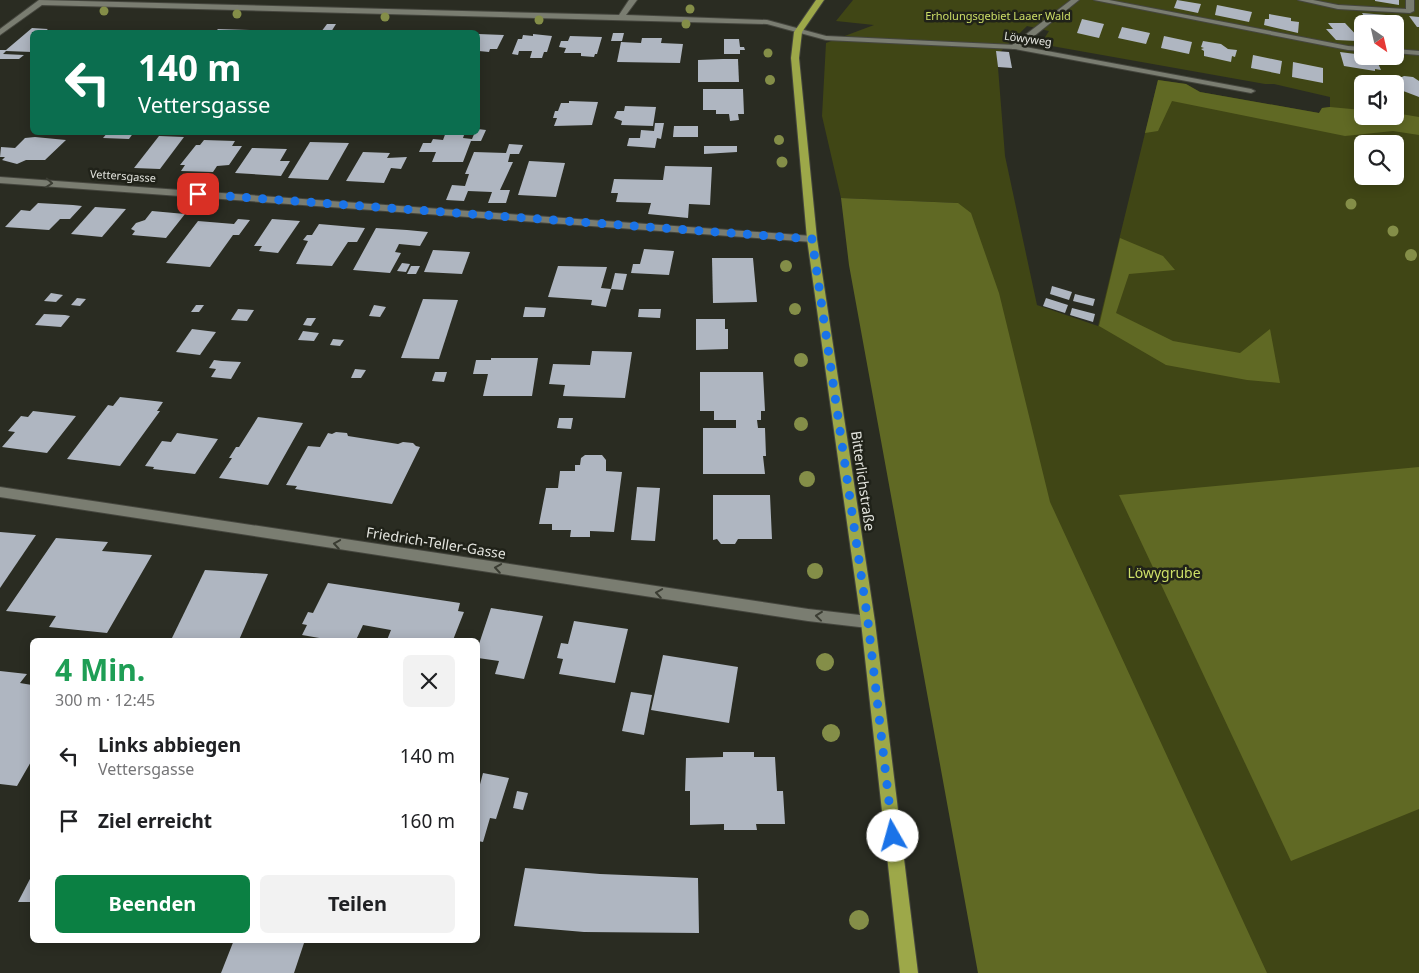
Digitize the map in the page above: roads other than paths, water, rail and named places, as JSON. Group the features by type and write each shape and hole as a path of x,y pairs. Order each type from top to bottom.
{"main road":[{"name":"Bitterlichstraße","path":"820,0 798,32 795,58 812,239 868,622 909,973"}],"street":[{"path":"621,17 632,0"},
{"path":"1015,47 1075,0"},
{"path":"1098,0 1354,48"},
{"path":"1302,0 1338,7 1419,12"},
{"path":"1410,0 1410,11"},
{"path":"0,33 42,2"},
{"name":"Löwyweg","path":"42,2 767,22 798,32 835,38 1015,47 1251,91"},
{"path":"1404,52 1419,53"},
{"name":"Vettersgasse","path":"0,180 812,239"},
{"name":"Friedrich-Teller-Gasse","path":"0,492 808,615 868,622"}],"park label":[{"name":"Erholungsgebiet Laaer Wald","path":"998,16"},
{"name":"Löwygrube","path":"1164,573"}]}
